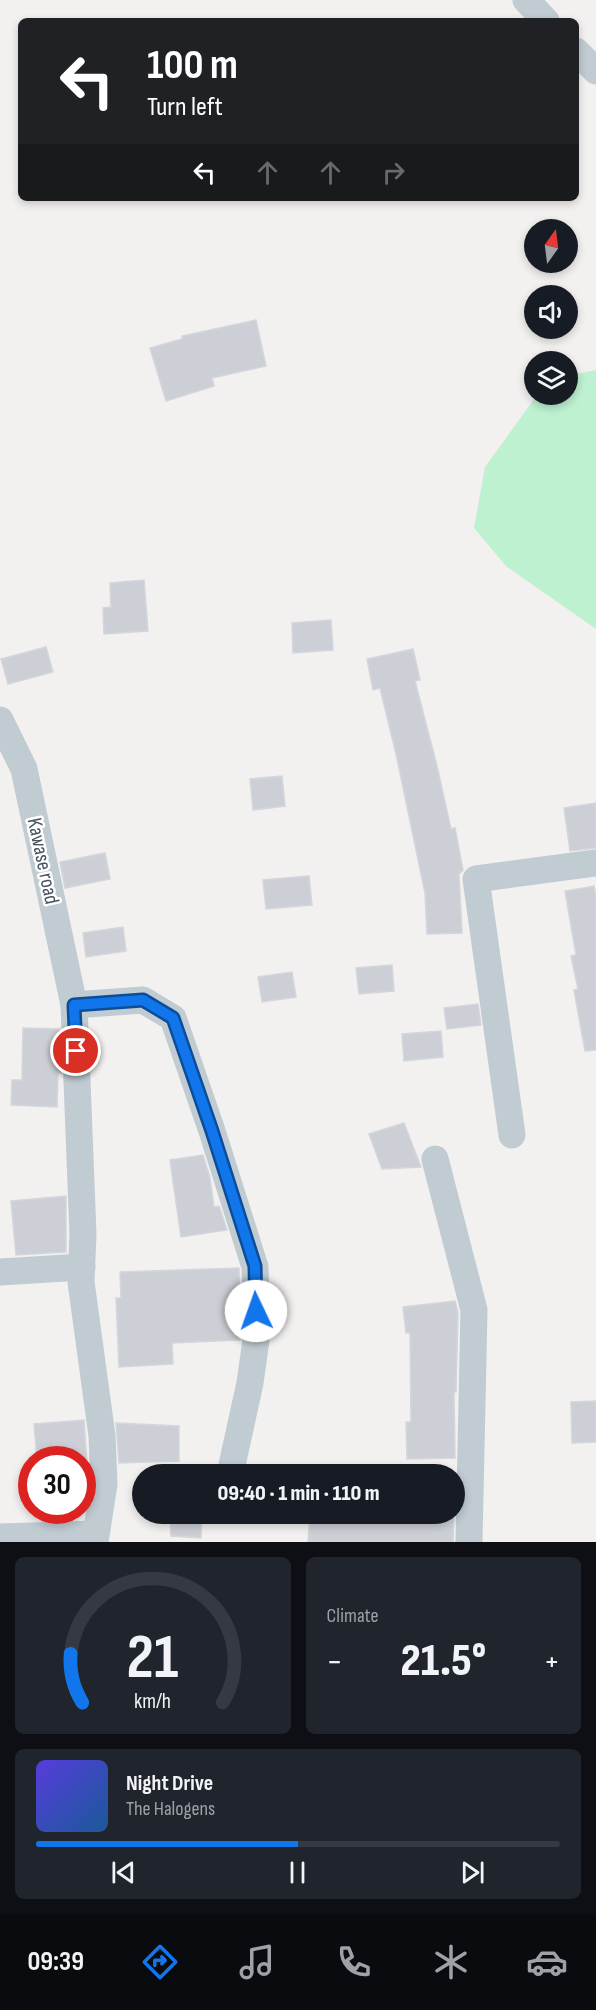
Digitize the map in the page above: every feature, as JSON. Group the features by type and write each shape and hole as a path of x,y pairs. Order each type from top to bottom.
{"street":[{"path":"526,0 543,18"},
{"path":"579,54 596,71"},
{"name":"Kawase road","path":"0,720 24,769 74,1005 83,1234 81,1282 102,1436 104,1484 95,1538"},
{"path":"512,1135 476,879 596,862"},
{"path":"74,1005 143,1000 173,1018 255,1266 257,1332 250,1383 232,1464"},
{"path":"435,1159 474,1310 469,1542"},
{"path":"0,1272 82,1267"},
{"path":"0,1537 95,1538"}],"green space":[{"path":"596,370 596,629 506,566 474,528 485,467 530,405 578,405 578,374"}],"building":[{"path":"256,320 266,366 212,378 214,386 166,401 150,348 182,339 182,336"},
{"path":"144,580 148,631 104,634 103,608 111,607 110,583"},
{"path":"331,620 333,650 293,653 292,623"},
{"path":"46,647 53,672 8,684 1,659"},
{"path":"413,649 420,680 415,681 451,829 455,828 463,870 459,874 462,933 427,934 425,893 396,754 380,688 373,690 367,659"},
{"path":"282,776 285,806 253,810 250,779"},
{"path":"596,803 596,848 570,851 564,808"},
{"path":"105,853 110,879 65,888 60,862"},
{"path":"309,876 312,905 266,909 263,880"},
{"path":"594,886 596,897 596,1050 585,1051 574,990 578,989 571,956 576,955 565,891"},
{"path":"123,927 126,951 86,957 83,933"},
{"path":"392,965 394,991 359,994 356,968"},
{"path":"292,972 296,997 262,1002 258,977"},
{"path":"478,1004 481,1025 447,1029 444,1008"},
{"path":"23,1028 59,1029 61,1073 58,1073 57,1107 11,1105 12,1080 22,1080"},
{"path":"441,1031 443,1057 404,1061 402,1034"},
{"path":"404,1123 421,1167 382,1169 369,1134"},
{"path":"203,1155 210,1178 214,1207 219,1206 227,1230 181,1237 170,1160"},
{"path":"66,1196 66,1252 16,1255 11,1201"},
{"path":"239,1268 240,1340 172,1343 173,1364 119,1367 116,1298 121,1298 120,1272"},
{"path":"455,1301 458,1312 456,1392 454,1392 455,1458 407,1459 406,1422 411,1422 410,1333 406,1333 403,1307"},
{"path":"596,1401 596,1442 572,1443 571,1402"},
{"path":"84,1420 86,1446 36,1446 34,1424"},
{"path":"116,1423 179,1426 179,1461 119,1463"},
{"path":"170,1524 202,1524 201,1538 171,1536"},
{"path":"309,1524 454,1524 453,1542 308,1542"}],"route":[{"path":"76,1051 74,1005 143,1000 173,1018 255,1266 256,1311"}]}
